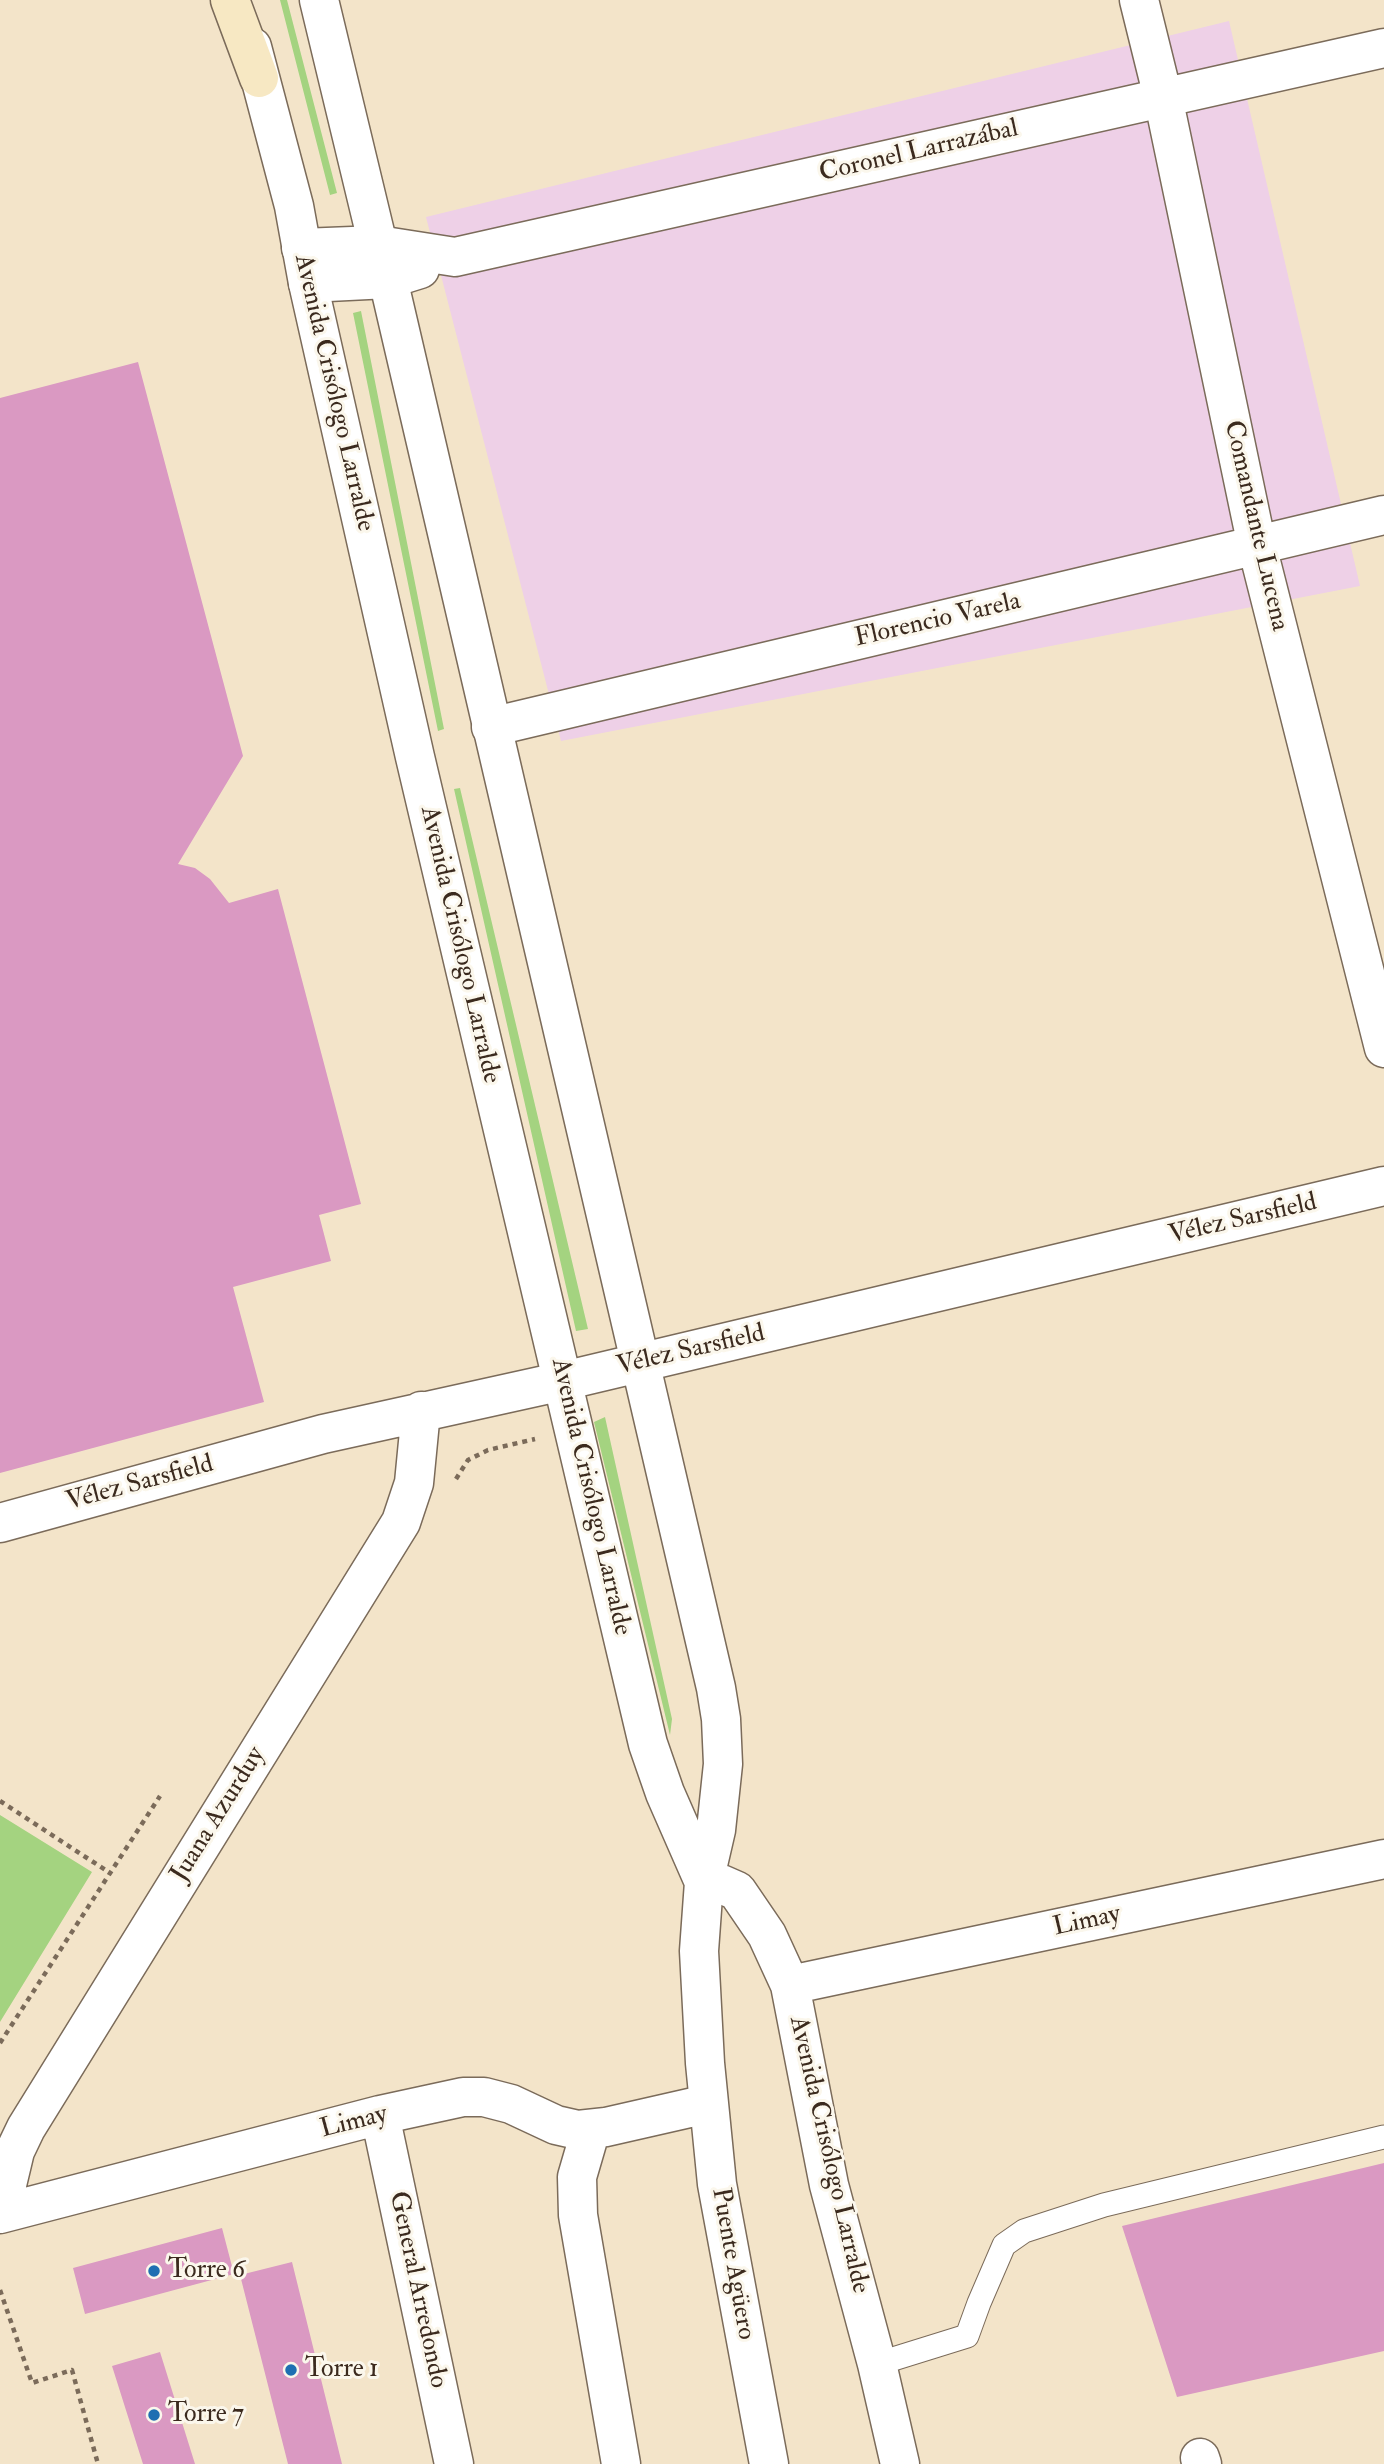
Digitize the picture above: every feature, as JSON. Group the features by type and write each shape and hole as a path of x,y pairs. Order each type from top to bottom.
{"main road":[{"path":"230,0 259,78"}],"street":[{"name":"Avenida Crisólogo Larralde","path":"242,0 259,78 294,206 304,266 418,771 648,1744 665,1793 704,1882"},
{"name":"Avenida Crisólogo Larralde","path":"319,0 383,262 716,1688 721,1719 723,1764 716,1830 704,1882 699,1951 705,2063"},
{"name":"Comandante Lucena","path":"1139,0 1163,97 1257,545 1384,1048"},
{"name":"Coronel Larrazábal","path":"304,266 455,257 1384,48"},
{"name":"Florencio Varela","path":"491,727 1384,515"},
{"name":"Vélez Sarsfield","path":"0,1523 323,1434 563,1381 1384,1186"},
{"name":"Juana Azurduy","path":"0,2214 15,2151 26,2128 401,1522 414,1483 421,1411"},
{"name":"Limay","path":"790,1985 1384,1858"},
{"name":"Avenida Crisólogo Larralde","path":"704,1882 721,1884 737,1891 767,1935 790,1985 829,2185 877,2364 900,2464"},
{"name":"Puente Agüero","path":"705,2063 717,2184 769,2464"},
{"name":"Limay","path":"0,2214 380,2115 463,2097 484,2097 512,2104 556,2125 578,2130 708,2104"},
{"name":"General Arredondo","path":"380,2115 454,2464"},
{"path":"591,2129 577,2177 578,2215 621,2464"}],"lane":[{"path":"877,2364 967,2336 1004,2245 1024,2231 1104,2205 1384,2137"}],"path":[{"path":"453,1484 468,1460 488,1450 575,1430"},
{"path":"0,2043 160,1796"},
{"path":"0,1801 110,1872"},
{"path":"0,2290 32,2382 72,2370 98,2464"}],"shaded area":[{"path":"1229,21 1360,586 561,741 426,217"}],"green space":[{"path":"280,0 287,0 337,193 330,195"},
{"path":"361,311 444,729 438,731 353,313"},
{"path":"460,788 588,1329 576,1331 454,789"},
{"path":"605,1417 672,1719 670,1735 594,1422"},
{"path":"0,1815 92,1872 0,2022"}],"building":[{"path":"138,362 243,756 178,864 195,868 210,879 229,903 278,889 361,1204 319,1215 331,1261 233,1287 264,1402 0,1473 0,398"},
{"path":"1384,2163 1384,2351 1177,2397 1122,2226"},
{"name":"Torre 6","path":"222,2228 234,2274 85,2314 73,2268"},
{"name":"Torre 1","path":"292,2262 342,2464 288,2464 240,2275"},
{"name":"Torre 7","path":"160,2352 195,2464 143,2464 112,2366"}],"place":[{"name":"Torre 6","path":"154,2271"},
{"name":"Torre 1","path":"291,2370"},
{"name":"Torre 7","path":"154,2415"}]}
